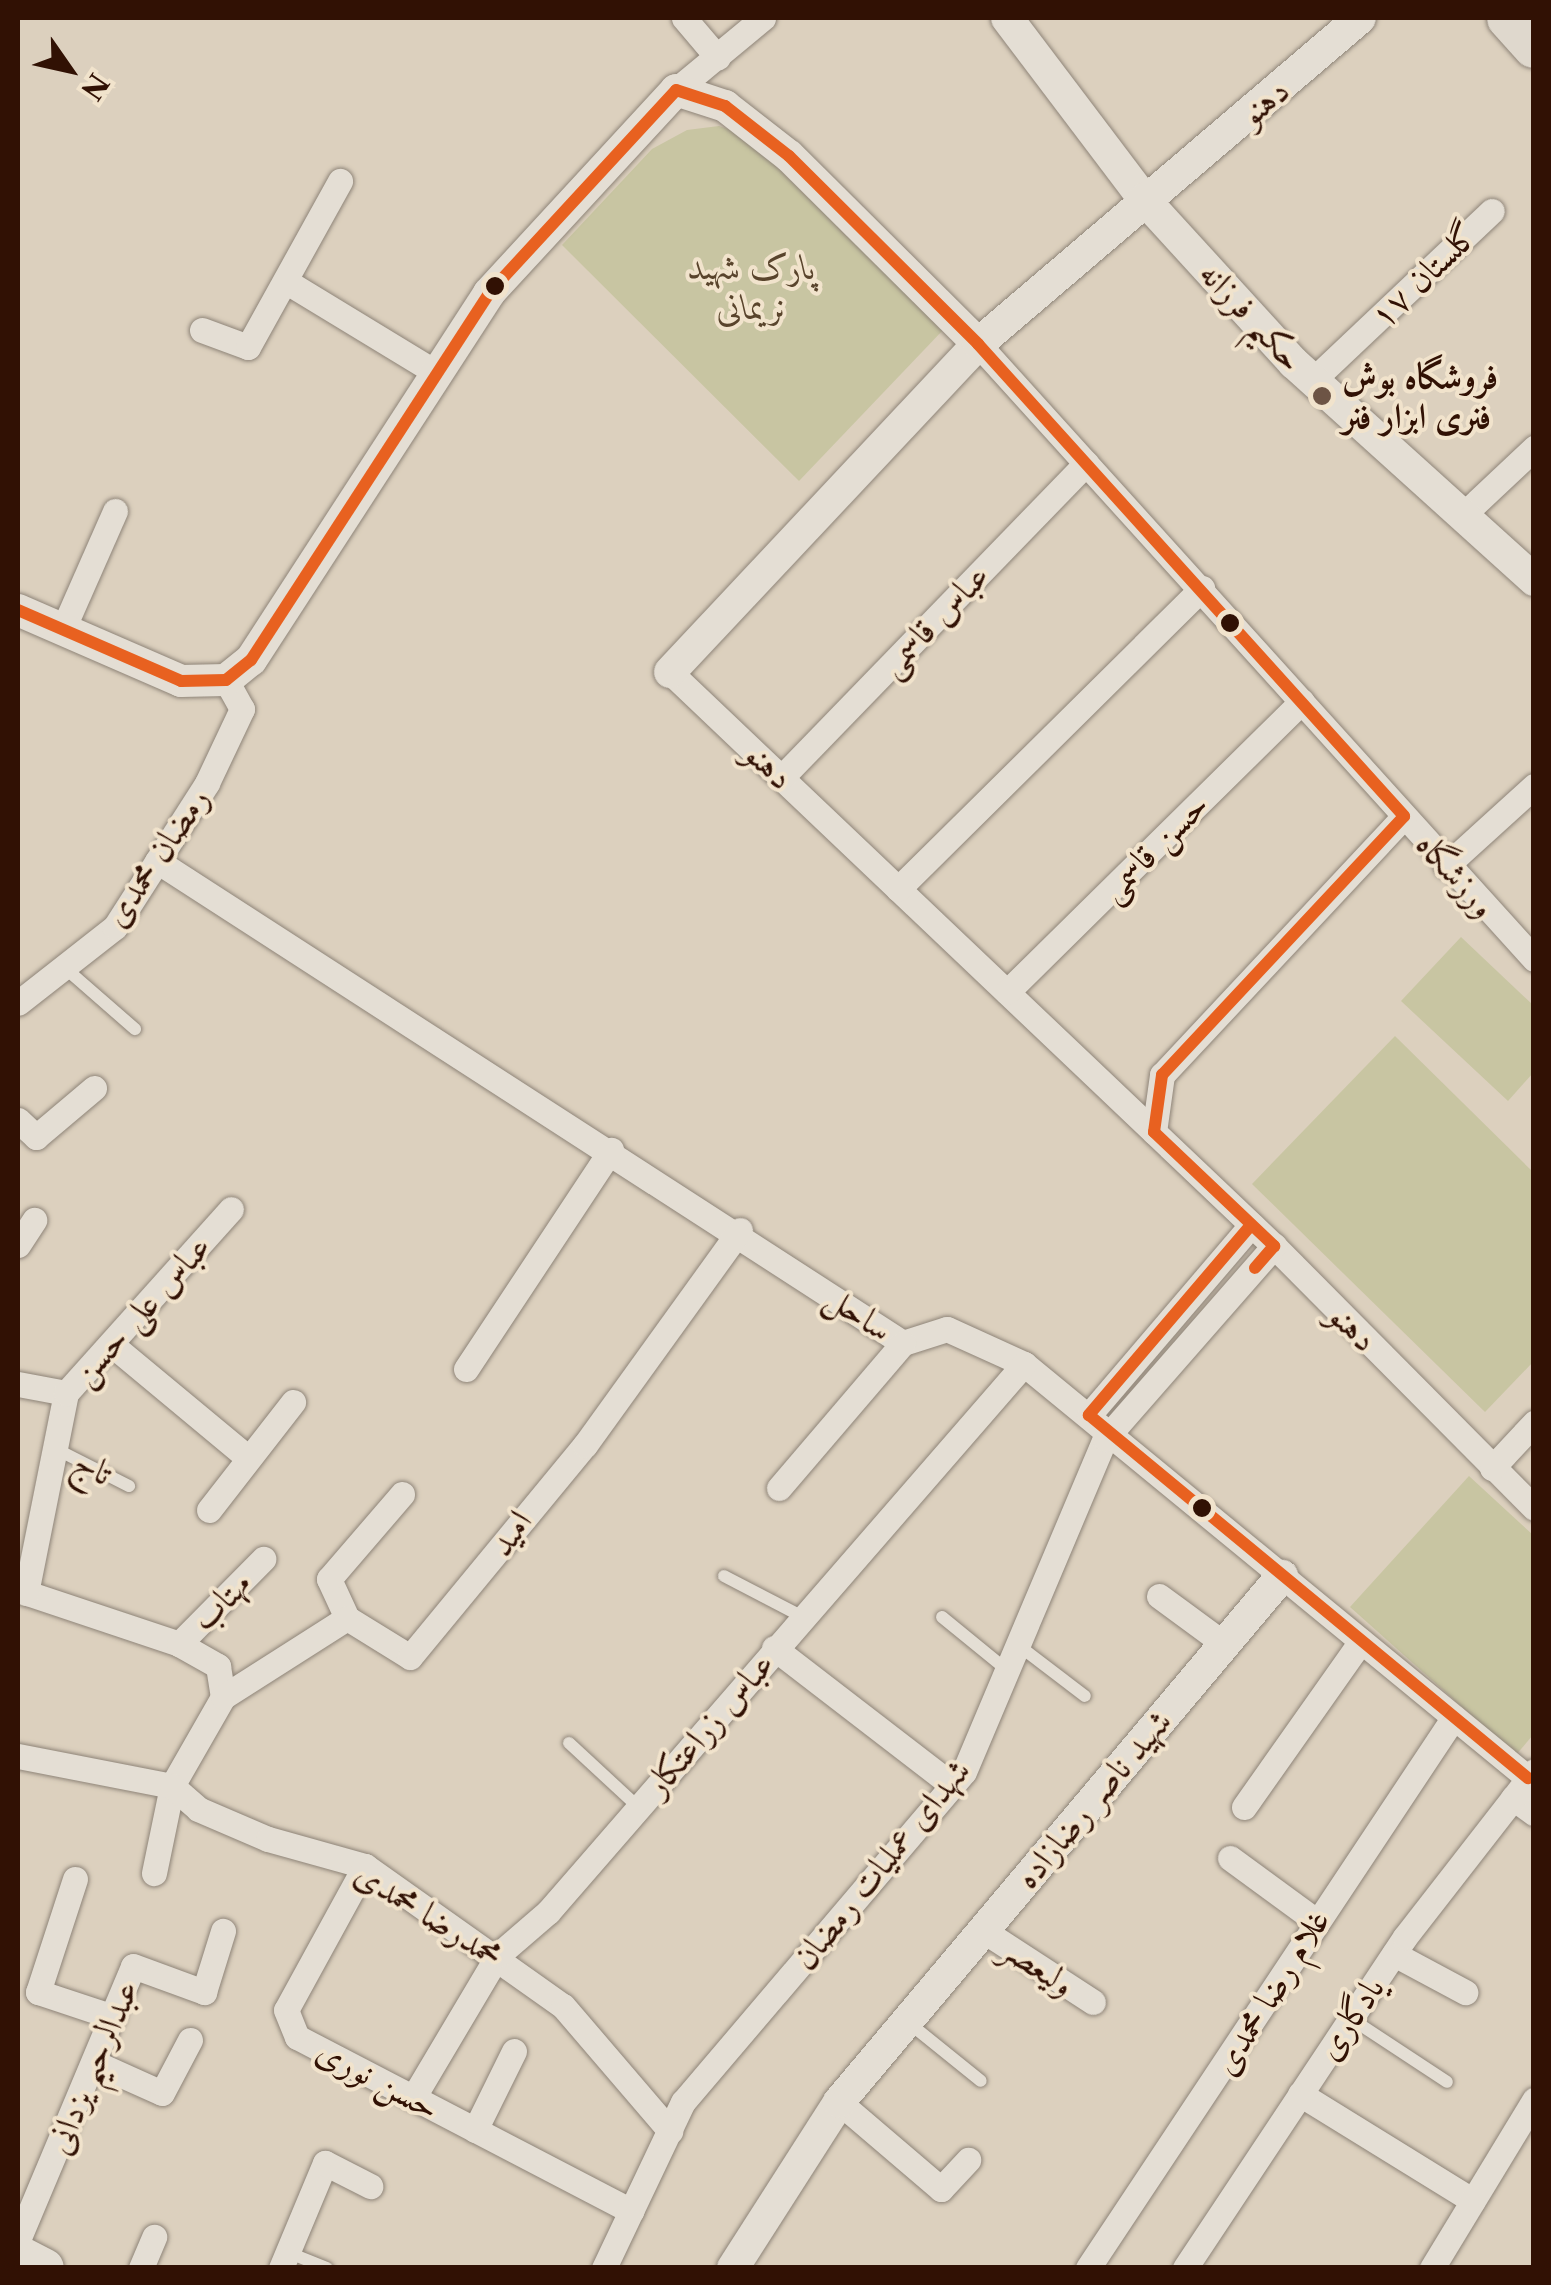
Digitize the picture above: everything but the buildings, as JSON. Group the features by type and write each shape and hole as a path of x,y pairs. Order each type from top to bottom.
{"highway":[{"path":"1508,18 1534,47"}],"main road":[{"path":"18,2254 45,2268"}],"street":[{"path":"684,18 718,58"},
{"path":"18,610 181,681 226,680 251,660 489,293 676,90 763,18"},
{"name":"حکیم فرزانه","path":"1008,18 1144,199 1314,380 1534,580"},
{"name":"دهنو","path":"1384,18 1353,26 1144,199 978,344 670,672 1274,1246 1534,1508"},
{"path":"676,90 725,106 789,156 978,344"},
{"path":"202,330 248,347 340,181"},
{"name":"گلستان ۱۷","path":"1314,380 1492,211"},
{"path":"287,282 435,372"},
{"name":"ورزشگاه","path":"978,344 1534,960"},
{"path":"1463,515 1534,448"},
{"name":"عباس قاسمی","path":"782,777 1086,462"},
{"path":"63,628 115,510"},
{"path":"898,888 1202,588"},
{"name":"رمضان محمدی","path":"18,1003 116,927 242,709 226,680"},
{"name":"حسن قاسمی","path":"1007,992 1302,702"},
{"path":"1446,866 1534,786"},
{"path":"1154,1132 1162,1075 1404,816"},
{"name":"ساحل","path":"157,861 740,1230 903,1342 947,1329 1024,1364 1454,1717 1527,1790"},
{"path":"18,1120 36,1137 94,1088"},
{"path":"466,1368 611,1150"},
{"name":"عباس علی حسن","path":"22,1591 66,1393 231,1209"},
{"path":"18,1245 34,1220"},
{"path":"1089,1415 1251,1225"},
{"name":"امید","path":"347,1618 410,1657 586,1445 740,1230"},
{"name":"شهدای عملیات رمضان","path":"604,2268 683,2102 952,1785 1007,1670 1110,1432 1274,1246"},
{"path":"779,1488 903,1342"},
{"path":"111,1344 247,1457"},
{"name":"عباس زراعتکار","path":"414,2098 498,1956 638,1807 1024,1364"},
{"path":"18,1384 66,1393"},
{"path":"209,1510 293,1402"},
{"path":"1492,1468 1534,1423"},
{"path":"154,1873 172,1786 223,1697 347,1618 329,1579 402,1494"},
{"name":"مهتاب","path":"179,1644 263,1559"},
{"name":"شهید ناصر رضازاده","path":"732,2268 838,2102 909,2023 1282,1576"},
{"path":"22,1591 179,1644 218,1666 223,1697"},
{"path":"1160,1596 1223,1643"},
{"path":"1244,1806 1361,1641"},
{"path":"774,1648 952,1785"},
{"name":"غلام رضا محمدی","path":"1088,2268 1454,1717"},
{"name":"محمدرضا محمدی","path":"18,1756 172,1786 250,1832 364,1866 498,1956 608,2051 670,2130"},
{"name":"یادگاری","path":"1188,2266 1394,1954 1527,1790"},
{"path":"1230,1858 1316,1920"},
{"name":"حسن نوری","path":"364,1866 286,2010 297,2037 631,2211"},
{"path":"75,1879 38,1992 112,2018"},
{"name":"ولیعصر","path":"984,1930 1092,2002"},
{"name":"عبدالرحیم یزدانی","path":"18,2240 133,1966 204,1992 222,1931"},
{"path":"1394,1954 1464,1992"},
{"path":"94,2063 162,2093 190,2040"},
{"path":"475,2130 514,2051"},
{"path":"1300,2094 1473,2200"},
{"path":"1432,2268 1534,2100"},
{"path":"838,2102 941,2188 968,2160"},
{"path":"284,2260 325,2164 370,2186"},
{"path":"141,2268 154,2237"}],"lane":[{"path":"65,968 135,1029"},
{"name":"تاج","path":"56,1449 129,1486"},
{"path":"724,1576 801,1616"},
{"path":"942,1617 1007,1670"},
{"path":"1018,1645 1085,1696"},
{"path":"569,1743 638,1807"},
{"path":"1350,2018 1447,2082"},
{"path":"909,2023 981,2081"},
{"path":"284,2260 327,2268"}],"green space":[{"name":"پارک شهید نریمانی","path":"719,126 743,134 944,329 799,481 562,245 652,149 687,130"},
{"path":"1461,937 1533,1005 1533,1073 1508,1101 1401,1001"},
{"path":"1395,1036 1533,1172 1533,1362 1485,1412 1252,1184"},
{"path":"1469,1476 1533,1535 1533,1735 1516,1755 1350,1607"}],"transit line":[{"path":"18,610 181,681 226,680 251,660 489,293 676,90 725,106 789,156 978,344 1404,816"},
{"path":"1154,1132 1162,1075 1404,816"},
{"path":"1154,1132 1274,1246 1255,1268"},
{"path":"1251,1225 1089,1415 1528,1778"}],"place":[{"name":"فروشگاه بوش فنری ابزار فنر","path":"1322,396"}]}
